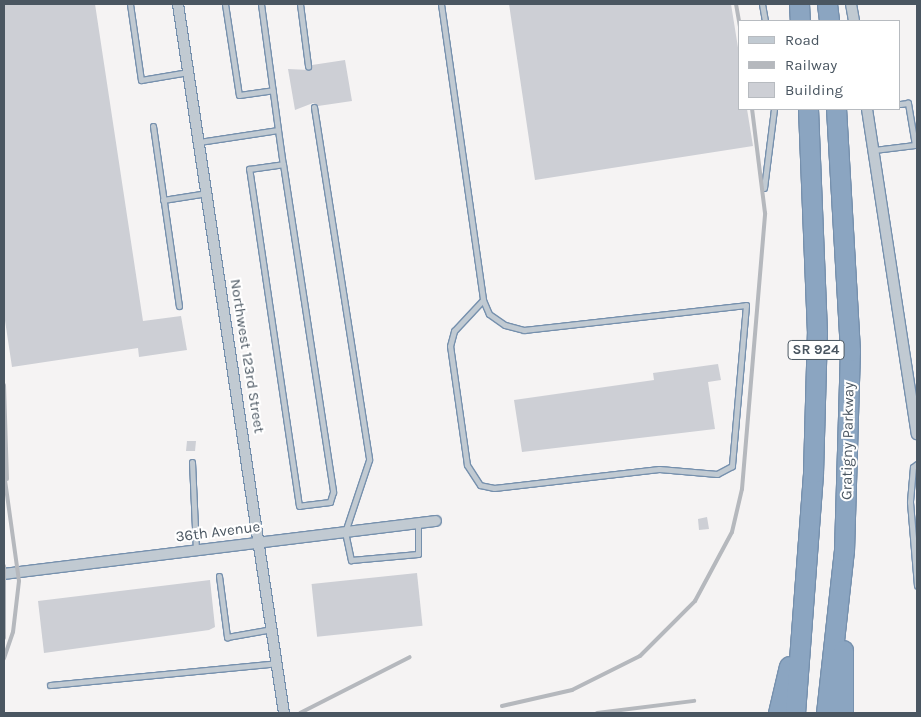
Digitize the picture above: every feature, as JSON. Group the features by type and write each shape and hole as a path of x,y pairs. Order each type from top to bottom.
{"highway":[{"path":"799,4 800,20"},
{"path":"827,4 829,20"},
{"name":"SR 924","path":"797,642 805,591 816,333 808,110"},
{"name":"Gratigny Parkway","path":"826,713 838,638 844,551 850,351 836,110"},
{"path":"838,638 843,713"},
{"path":"778,713 797,642"},
{"path":"795,713 797,642"}],"street":[{"name":"Northwest 123rd Street","path":"178,4 260,541 284,713"},
{"path":"851,4 854,20"},
{"path":"867,110 915,401 917,434"},
{"name":"36th Avenue","path":"4,574 260,541 436,521"}],"lane":[{"path":"130,4 141,80 188,72"},
{"path":"225,4 239,95 272,90"},
{"path":"260,4 332,492 330,502 299,506 248,169 283,164"},
{"path":"300,4 308,66"},
{"path":"441,4 484,300 497,320 524,330 746,305 732,466 717,474 659,469 494,488 480,485 467,465 450,346 454,331 484,300"},
{"path":"762,4 765,20"},
{"path":"874,150 915,145 908,103 901,104"},
{"path":"314,107 368,460 345,532 351,560 418,554 418,523"},
{"path":"764,188 774,110"},
{"path":"153,126 179,306"},
{"path":"199,142 278,130"},
{"path":"163,200 207,193"},
{"path":"192,462 196,549"},
{"path":"917,464 913,467 910,502 917,586"},
{"path":"219,576 227,636 273,629"},
{"path":"50,685 278,663"}],"building":[{"path":"4,4 95,4 143,321 181,316 187,350 139,357 138,348 12,367 4,314"},
{"path":"509,4 731,4 738,48 738,110 747,110 753,146 535,180"},
{"path":"345,60 352,101 318,106 313,103 295,110 288,69 309,70 312,65"},
{"path":"718,364 721,380 708,382 715,429 522,452 514,400 654,380 653,373"},
{"path":"187,441 196,441 195,451 186,451"},
{"path":"707,517 709,529 699,530 698,519"},
{"path":"417,573 423,626 317,637 312,584"},
{"path":"210,580 215,627 209,630 44,653 38,601"}],"railway":[{"path":"736,4 739,20"},
{"path":"502,706 572,690 640,656 695,601 732,532 742,489 765,213 752,110"},
{"path":"4,385 7,479"},
{"path":"4,473 19,581 13,632 4,658"},
{"path":"4,566 4,638"},
{"path":"300,713 410,657"},
{"path":"597,713 694,701"}]}
